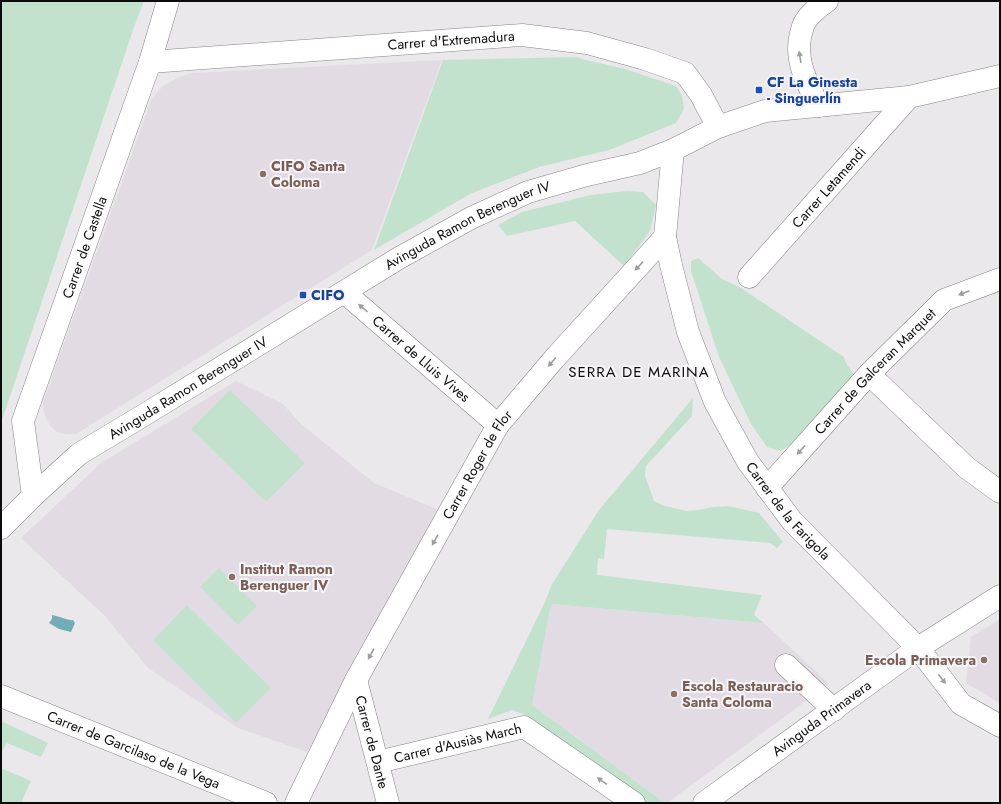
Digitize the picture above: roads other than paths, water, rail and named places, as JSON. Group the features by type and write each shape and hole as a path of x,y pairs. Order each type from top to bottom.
{"street":[{"name":"Carrer de Castella","path":"33,496 23,421 150,62 168,1"},
{"path":"816,4 804,22 798,51 801,66 819,106"},
{"name":"Carrer d'Extremadura","path":"150,62 530,36 587,43 645,59 685,73 701,95 718,127"},
{"name":"Avinguda Ramon Berenguer IV","path":"1,528 79,454 399,258 464,222 528,192 587,175 640,163 673,150 718,127 765,111 909,97 1000,76"},
{"name":"Carrer Letamendi","path":"749,277 909,97"},
{"path":"666,237 673,150"},
{"name":"Carrer Roger de Flor","path":"296,803 356,680 498,425 554,359 666,237"},
{"name":"Carrer de la Farigola","path":"666,237 671,265 688,332 715,402 748,462 792,521 918,648 961,704 1000,726"},
{"name":"Carrer de Galceran Marquet","path":"767,488 869,374 944,300 1000,279"},
{"name":"Carrer de Lluis Vives","path":"344,292 498,425"},
{"path":"869,374 967,468 1000,492"},
{"name":"Avinguda Primavera","path":"704,803 918,648 1000,596"},
{"path":"786,665 834,710"},
{"name":"Carrer de Dante","path":"356,680 388,803"},
{"name":"Carrer de Garcilaso de la Vega","path":"1,696 266,803"},
{"name":"Carrer d'Ausiàs March","path":"378,762 524,727 634,803"}],"water":[{"path":"52,615 73,620 75,623 71,632 59,629 49,623 52,619"}],"place":[{"name":"CF La Ginesta - Singuerlín","path":"759,90"},
{"name":"CIFO Santa Coloma","path":"263,174"},
{"name":"CIFO","path":"303,295"},
{"name":"Institut Ramon Berenguer IV","path":"232,577"},
{"name":"Escola Primavera","path":"984,660"},
{"name":"Escola Restauracio Santa Coloma","path":"674,694"}],"district":[{"name":"SERRA DE MARINA","path":"639,372"}]}
